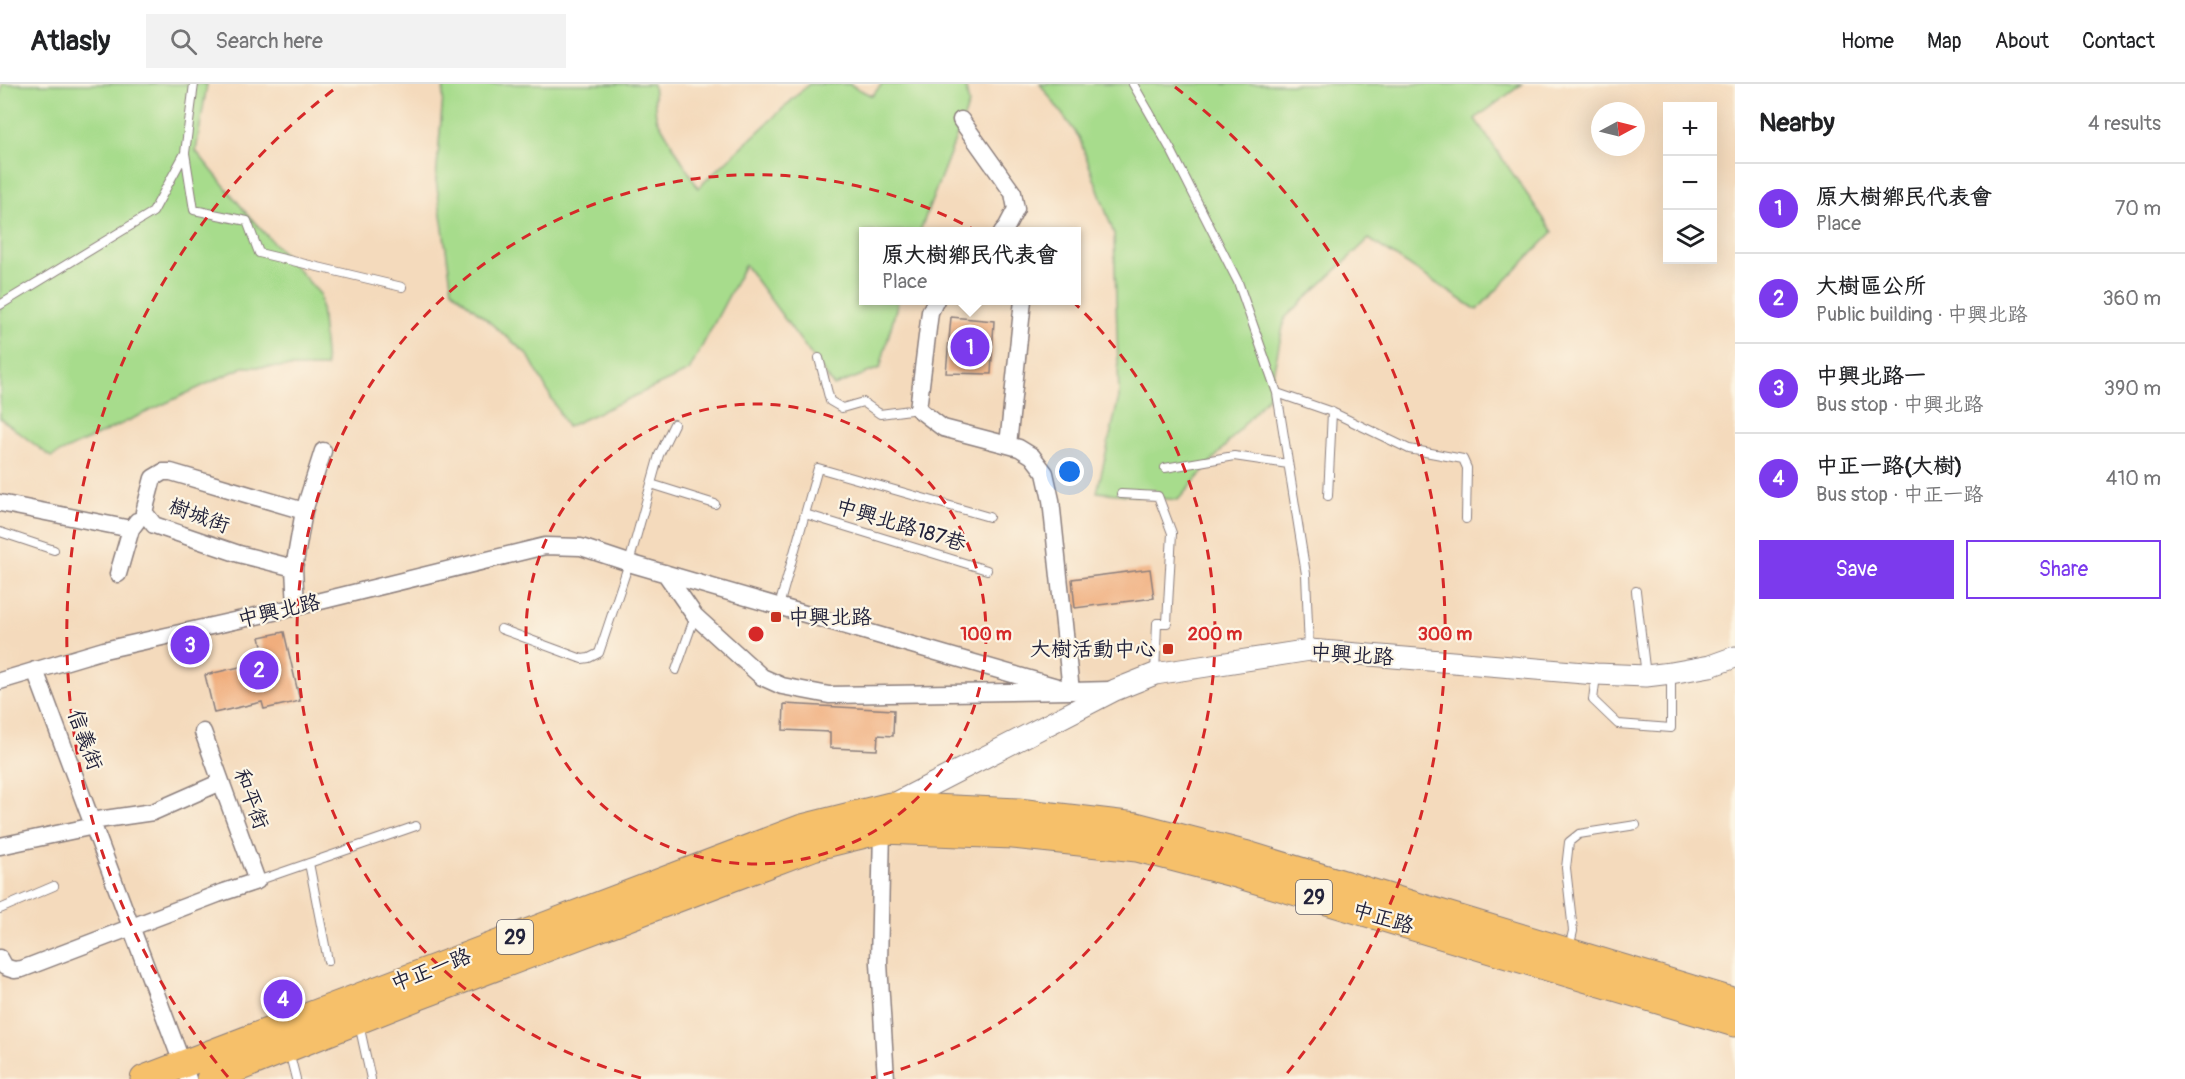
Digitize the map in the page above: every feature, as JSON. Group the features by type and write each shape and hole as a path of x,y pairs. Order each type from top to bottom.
{"main road":[{"name":"中正路","path":"886,818 1018,812 1136,826 1244,854 1735,1002"},
{"name":"中正路","path":"886,818 1013,835 1137,848 1240,875 1735,1023"},
{"name":"中正一路","path":"210,1079 886,818"},
{"name":"中正一路","path":"144,1079 185,1072 801,828 886,818"}],"street":[{"path":"961,120 1013,193 1016,209 1006,227"},
{"path":"665,573 695,616 762,677 782,686 829,695 1071,691 1051,501 1044,473 1032,456 1019,448 943,428 918,409 930,312 934,305"},
{"path":"1008,445 1022,305"},
{"path":"296,608 294,568 304,511 323,451"},
{"name":"樹城街","path":"294,568 239,554 154,525 144,512 153,478 163,471 304,511"},
{"path":"0,503 131,529"},
{"path":"118,574 131,529 144,512"},
{"name":"中興北路","path":"0,681 104,650 296,608 545,546 581,547 629,563 1071,691 1115,690"},
{"name":"中興北路","path":"886,818 1115,690 1155,674 1310,650 1596,674 1646,676 1671,674 1710,666 1735,657"},
{"name":"信義街","path":"35,670 185,1072"},
{"name":"和平街","path":"203,732 257,881"},
{"path":"0,846 153,812 221,782"},
{"path":"886,818 879,963 886,1079"},
{"path":"0,958 5,967 14,970 22,969 257,881"}],"lane":[{"path":"194,84 185,153 194,210 248,221 259,253 402,287"},
{"path":"1133,84 1171,150 1238,282 1277,393 1306,574 1310,650"},
{"path":"0,306 153,212 185,153"},
{"path":"819,358 830,401 836,405 843,408 862,402 880,414 918,409"},
{"path":"1277,393 1332,412 1409,449 1463,459 1467,468 1466,519"},
{"path":"1328,496 1332,412"},
{"path":"501,629 582,659 599,653 629,563 659,455 674,424"},
{"path":"1165,468 1234,456 1288,464"},
{"name":"中興北路187巷","path":"779,606 818,468 989,517"},
{"path":"651,484 715,504"},
{"path":"1121,494 1158,496 1172,533 1167,623 1157,623 1155,674"},
{"name":"中興北路187巷","path":"805,514 987,570"},
{"path":"0,532 54,550"},
{"path":"1636,591 1646,676"},
{"path":"676,670 695,616"},
{"path":"1596,674 1593,700 1618,724 1671,728 1671,674"},
{"path":"1569,951 1573,931 1566,868 1569,842 1579,834 1636,825"},
{"path":"257,881 416,826"},
{"path":"309,863 328,961"},
{"path":"0,909 54,886"},
{"path":"358,1020 371,1079"},
{"path":"288,1048 296,1079"}],"green space":[{"path":"2,84 207,84 196,151 249,216 320,294 326,367 243,367 51,457 0,418 0,99"},
{"path":"444,84 653,84 656,117 698,188 809,84 849,84 872,96 882,84 965,84 969,104 922,227 859,227 859,305 897,305 880,368 834,386 745,265 689,371 567,427 528,355 452,290 436,180"},
{"path":"1040,84 1522,84 1475,119 1553,232 1477,310 1369,239 1285,318 1268,397 1178,500 1097,492 1119,397 1114,234 1079,137"}],"building":[{"path":"951,317 994,321 991,374 946,373"},
{"path":"1150,569 1154,598 1075,608 1072,579"},
{"path":"284,632 300,701 264,709 262,702 214,713 205,675 244,666 242,660 264,655 260,637"},
{"path":"784,704 894,710 893,736 878,735 877,750 830,748 830,732 783,730"}],"place":[{"name":"原大樹鄉民代表會","path":"970,347"},
{"name":"中興北路","path":"776,617"},
{"name":"中興北路一","path":"190,645"},
{"name":"大樹活動中心","path":"1168,649"},
{"name":"大樹區公所","path":"259,670"},
{"name":"中正一路(大樹)","path":"283,999"}]}
